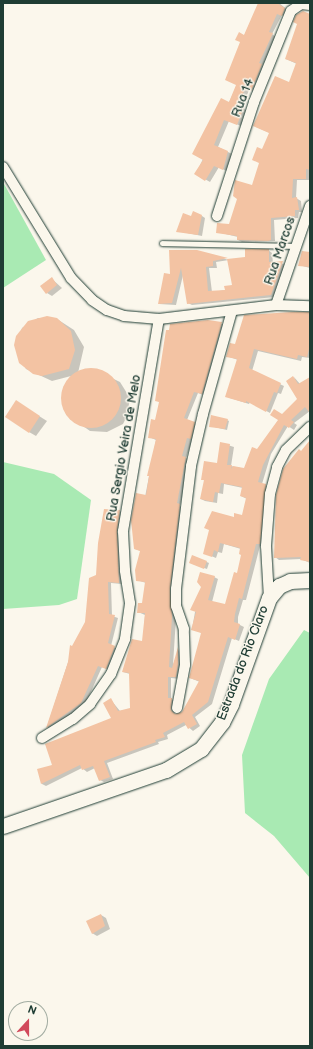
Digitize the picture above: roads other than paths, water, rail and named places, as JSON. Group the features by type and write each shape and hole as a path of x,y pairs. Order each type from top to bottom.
{"main road":[{"name":"Estrada do Rio Claro","path":"3,826 166,770 201,749 222,722 231,704 269,598 279,586 290,581 310,580"}],"street":[{"name":"Rua 14","path":"217,216 254,102 291,11 301,4 310,5"},
{"path":"3,167 52,251 71,278 92,300 107,310 124,316 159,319 276,305 310,306"},
{"name":"Rua Marcos","path":"276,305 310,206"},
{"path":"177,708 185,665 184,629 176,606 176,589 192,466 203,414 232,311"},
{"name":"Rua Sergio Veira de Melo","path":"42,738 73,719 90,704 111,674 125,639 130,603 125,570 123,531 159,319"},
{"path":"269,598 266,546 270,494 277,467 286,450 310,427"}],"lane":[{"path":"162,243 295,246"}]}
